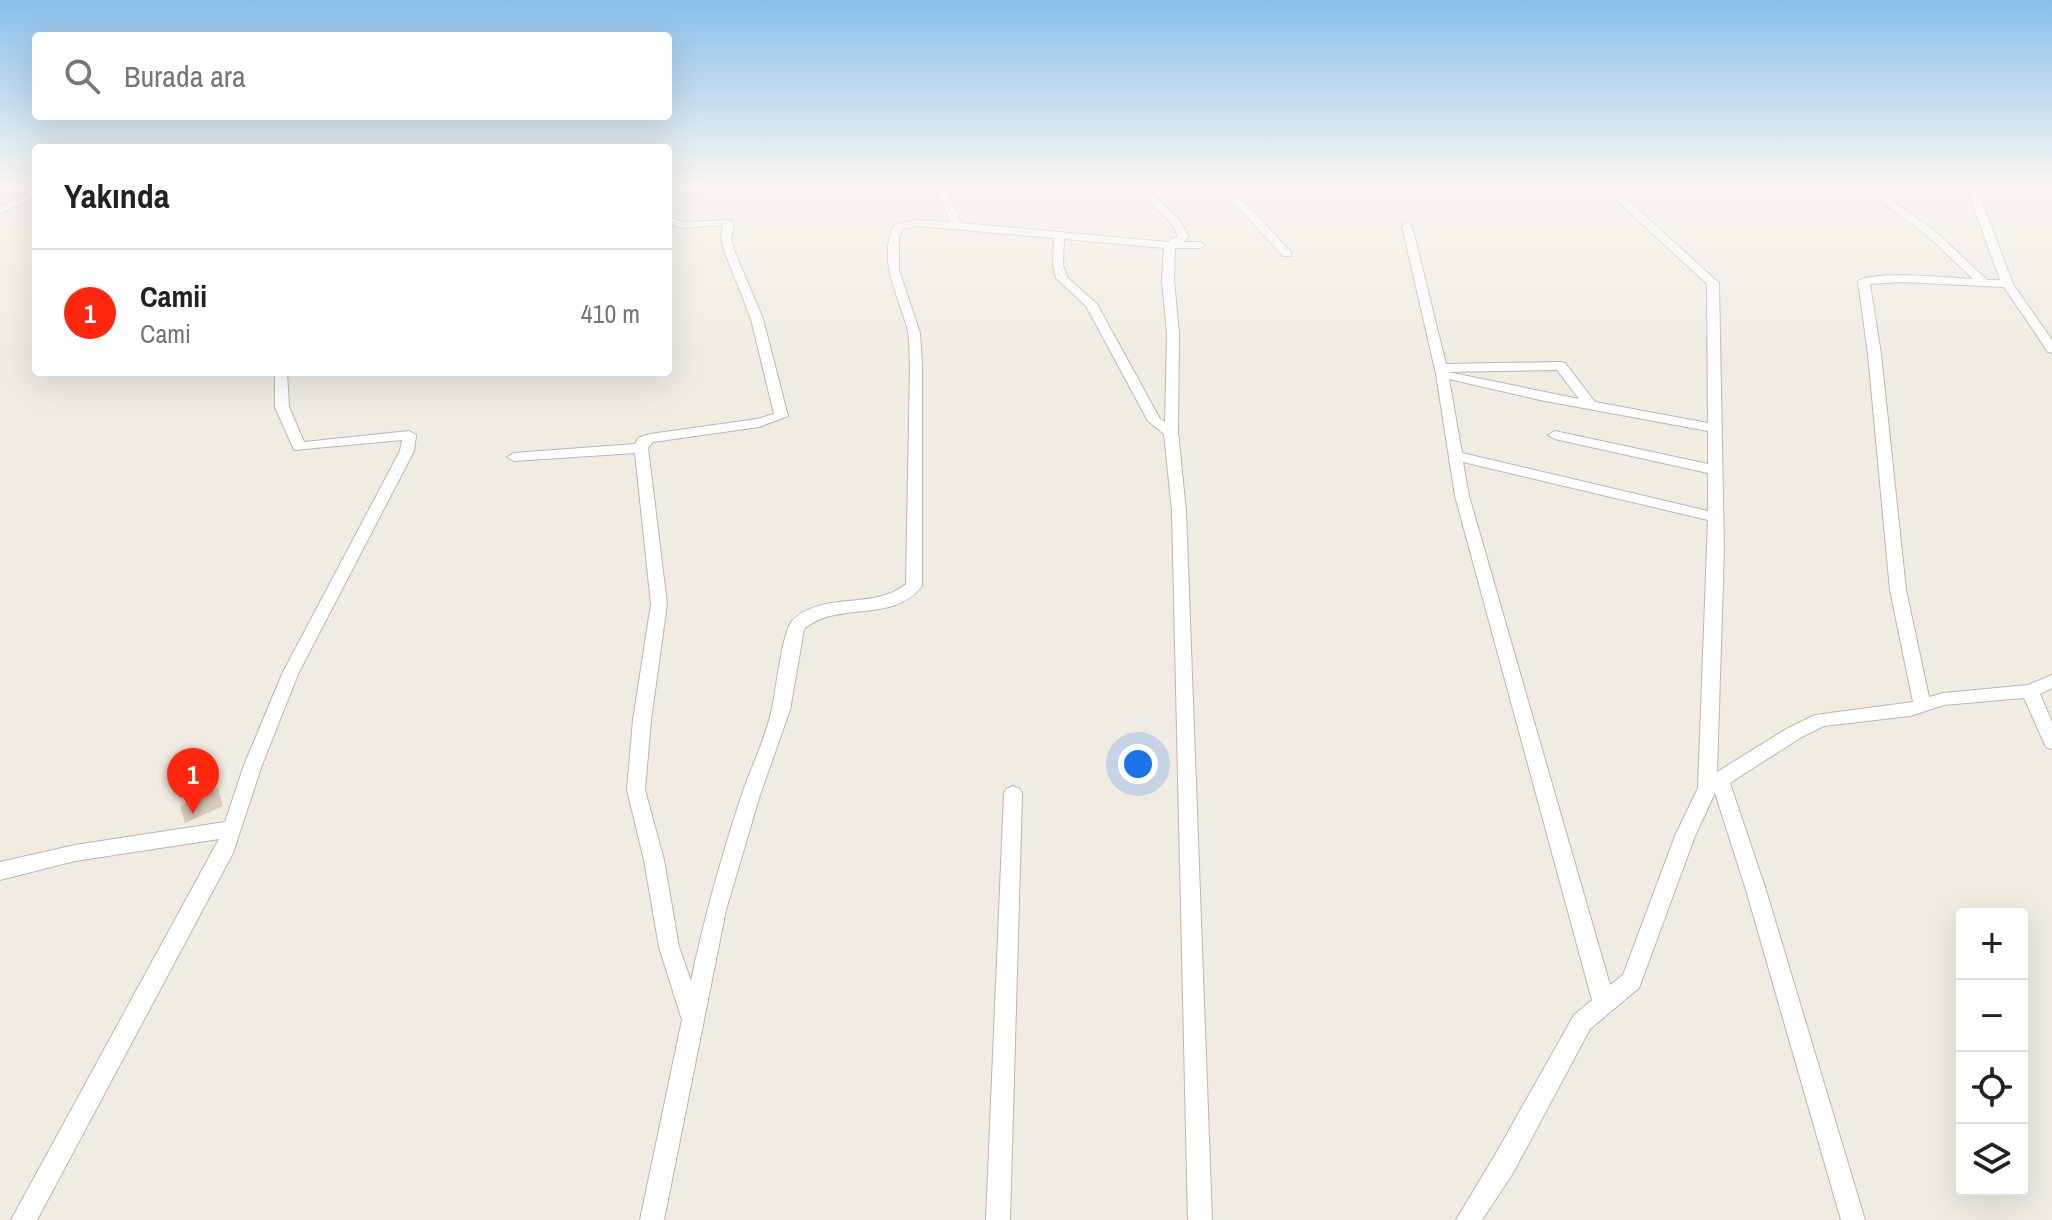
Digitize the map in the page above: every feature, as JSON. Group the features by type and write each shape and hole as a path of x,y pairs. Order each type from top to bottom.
{"street":[{"path":"695,1024 669,947 654,860 636,790 642,720 659,604 641,448 643,441 650,438 759,423 781,416 757,319 726,240"},
{"path":"652,1220 695,1024 716,910 781,710 796,627 804,617 813,613 899,600 914,586 917,468 914,333 893,270 894,240"},
{"path":"1059,240 1058,265 1062,278 1091,304 1155,421 1171,432"},
{"path":"1108,240 1200,245"},
{"path":"1170,245 1179,240"},
{"path":"1274,240 1287,254"},
{"path":"1410,240 1441,371 1462,496 1604,1003"},
{"path":"1666,240 1713,283 1713,784 1756,890 1853,1220"},
{"path":"1938,240 1983,282"},
{"path":"1991,240 2007,284 2052,349"},
{"path":"1170,245 1168,280 1173,333 1171,432 1179,527 1200,1220"},
{"path":"1922,705 1896,577 1877,356 1864,281 1901,279 2007,284"},
{"path":"1441,371 1561,366 1591,406"},
{"path":"1525,367 1540,396"},
{"path":"1441,371 1540,396 1715,428"},
{"path":"23,1220 226,847 291,672 362,531 398,470 410,439 409,435 299,447 282,407 281,376"},
{"path":"1555,435 1715,470"},
{"path":"514,457 641,448"},
{"path":"1456,456 1715,517"},
{"path":"1468,1220 1504,1164 1582,1022 1631,981 1685,836 1713,784 1821,720 1944,699 2030,691 2052,681"},
{"path":"2030,691 2052,742"},
{"path":"998,1220 1013,794"},
{"path":"0,871 75,853 231,829"}],"building":[{"path":"218,788 223,806 185,823 180,806"}],"place":[{"name":"Camii","path":"193,814"}]}
